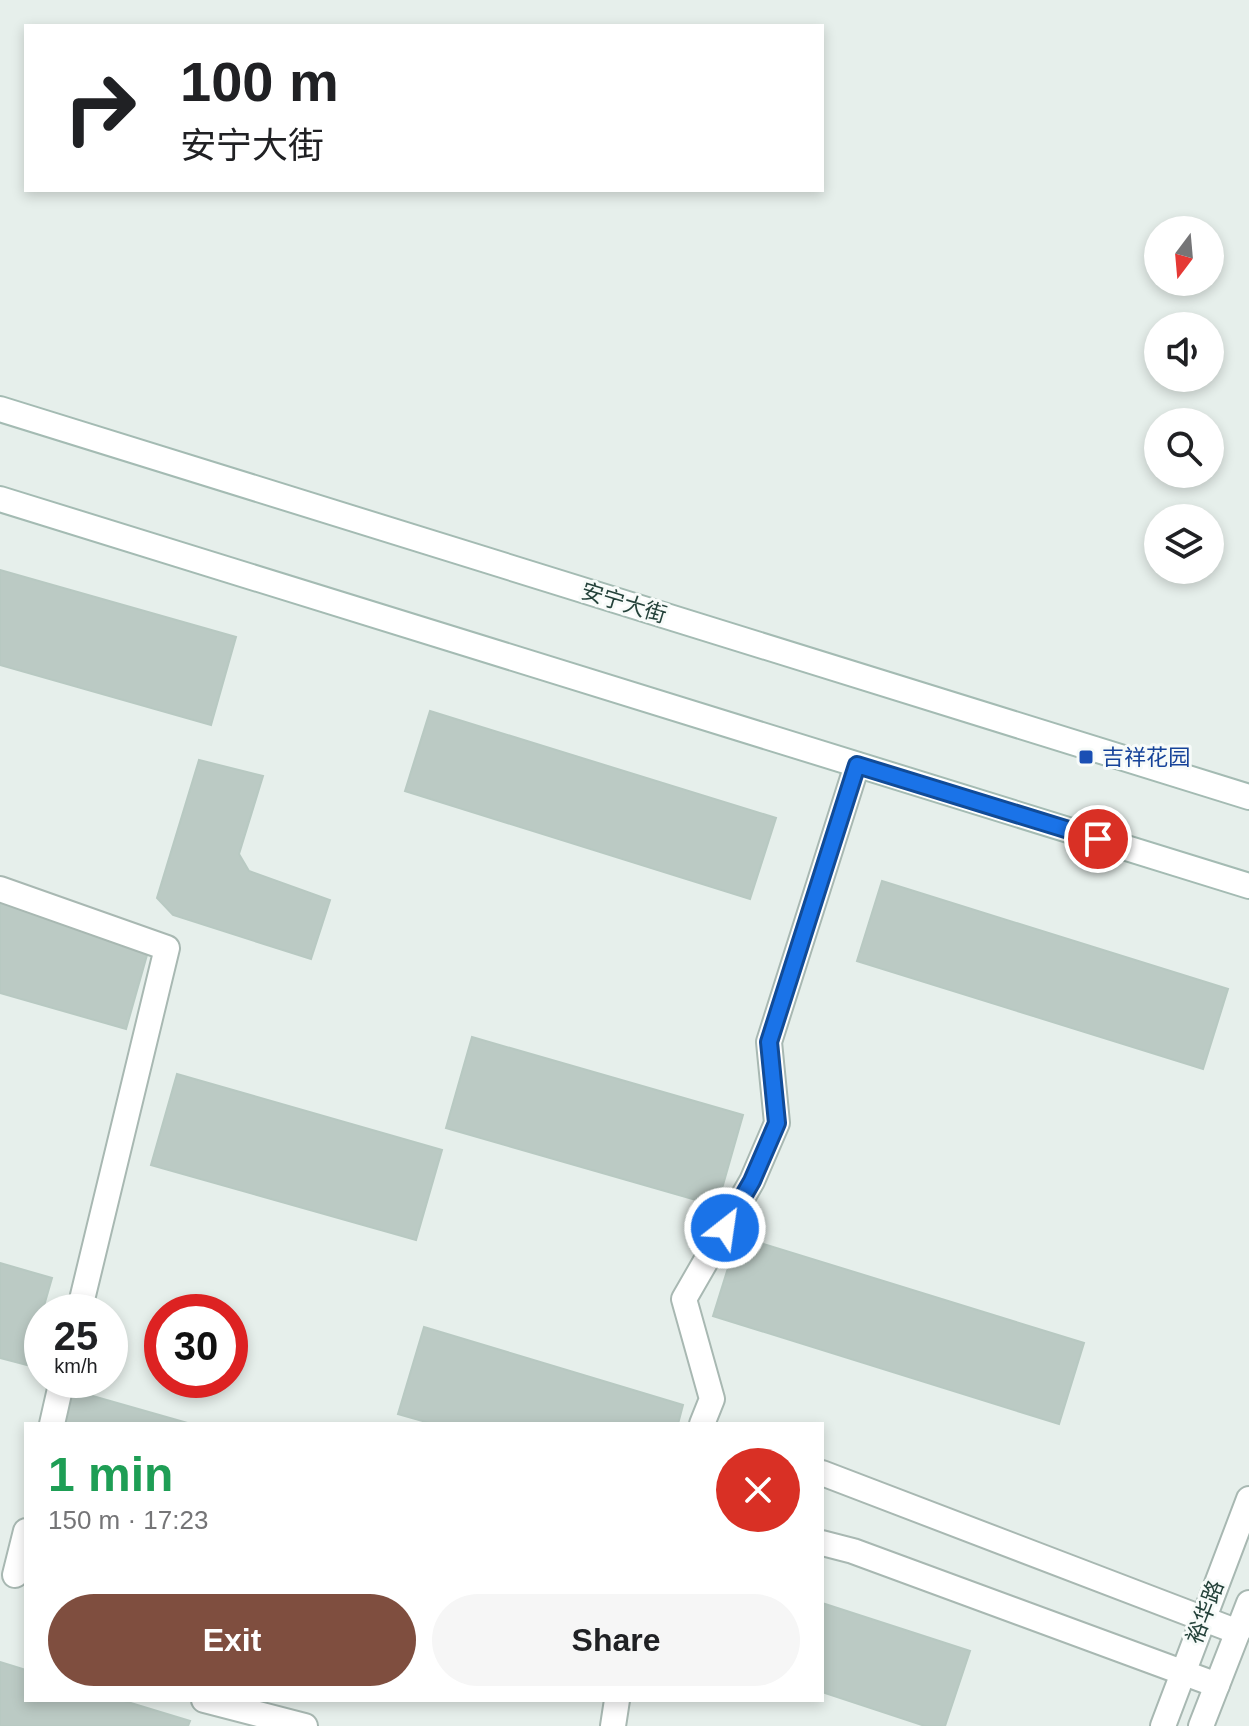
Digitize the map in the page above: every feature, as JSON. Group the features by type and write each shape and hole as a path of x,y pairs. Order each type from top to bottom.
{"street":[{"name":"安宁大街","path":"0,409 1249,797"},
{"path":"0,499 1249,886"},
{"path":"703,1422 712,1399 684,1299 752,1181 777,1123 769,1042 857,765"},
{"path":"0,889 167,948 83,1294"},
{"path":"52,1422 58,1398"},
{"path":"824,1474 1238,1632"},
{"name":"裕华路","path":"1163,1726 1249,1499"},
{"path":"14,1576 24,1538"},
{"path":"824,1544 853,1551 1217,1685"},
{"name":"裕华路","path":"1201,1726 1249,1603"},
{"path":"212,1702 305,1726"},
{"path":"613,1726 617,1702"}],"building":[{"path":"0,570 236,637 211,725 0,665"},
{"path":"430,711 776,818 750,899 405,791"},
{"path":"199,760 263,776 239,854 249,871 330,900 311,959 173,915 157,898"},
{"path":"882,881 1228,989 1203,1069 857,961"},
{"path":"0,898 151,941 126,1029 0,993"},
{"path":"472,1037 743,1115 717,1206 446,1128"},
{"path":"177,1074 442,1150 416,1240 151,1165"},
{"path":"738,1236 1084,1343 1059,1424 713,1316"},
{"path":"0,1263 52,1278 47,1294 24,1294 24,1364 0,1358"},
{"path":"424,1327 683,1405 679,1422 426,1422 398,1414"},
{"path":"50,1398 100,1398 184,1422 44,1422"},
{"path":"824,1604 970,1651 945,1726 925,1726 824,1693"},
{"path":"0,1662 24,1669 24,1702 128,1702 190,1721 188,1726 0,1726"}],"place":[{"name":"吉祥花园","path":"1086,757"}],"route":[{"path":"725,1228 752,1181 777,1123 769,1042 857,765 1098,839"}]}
